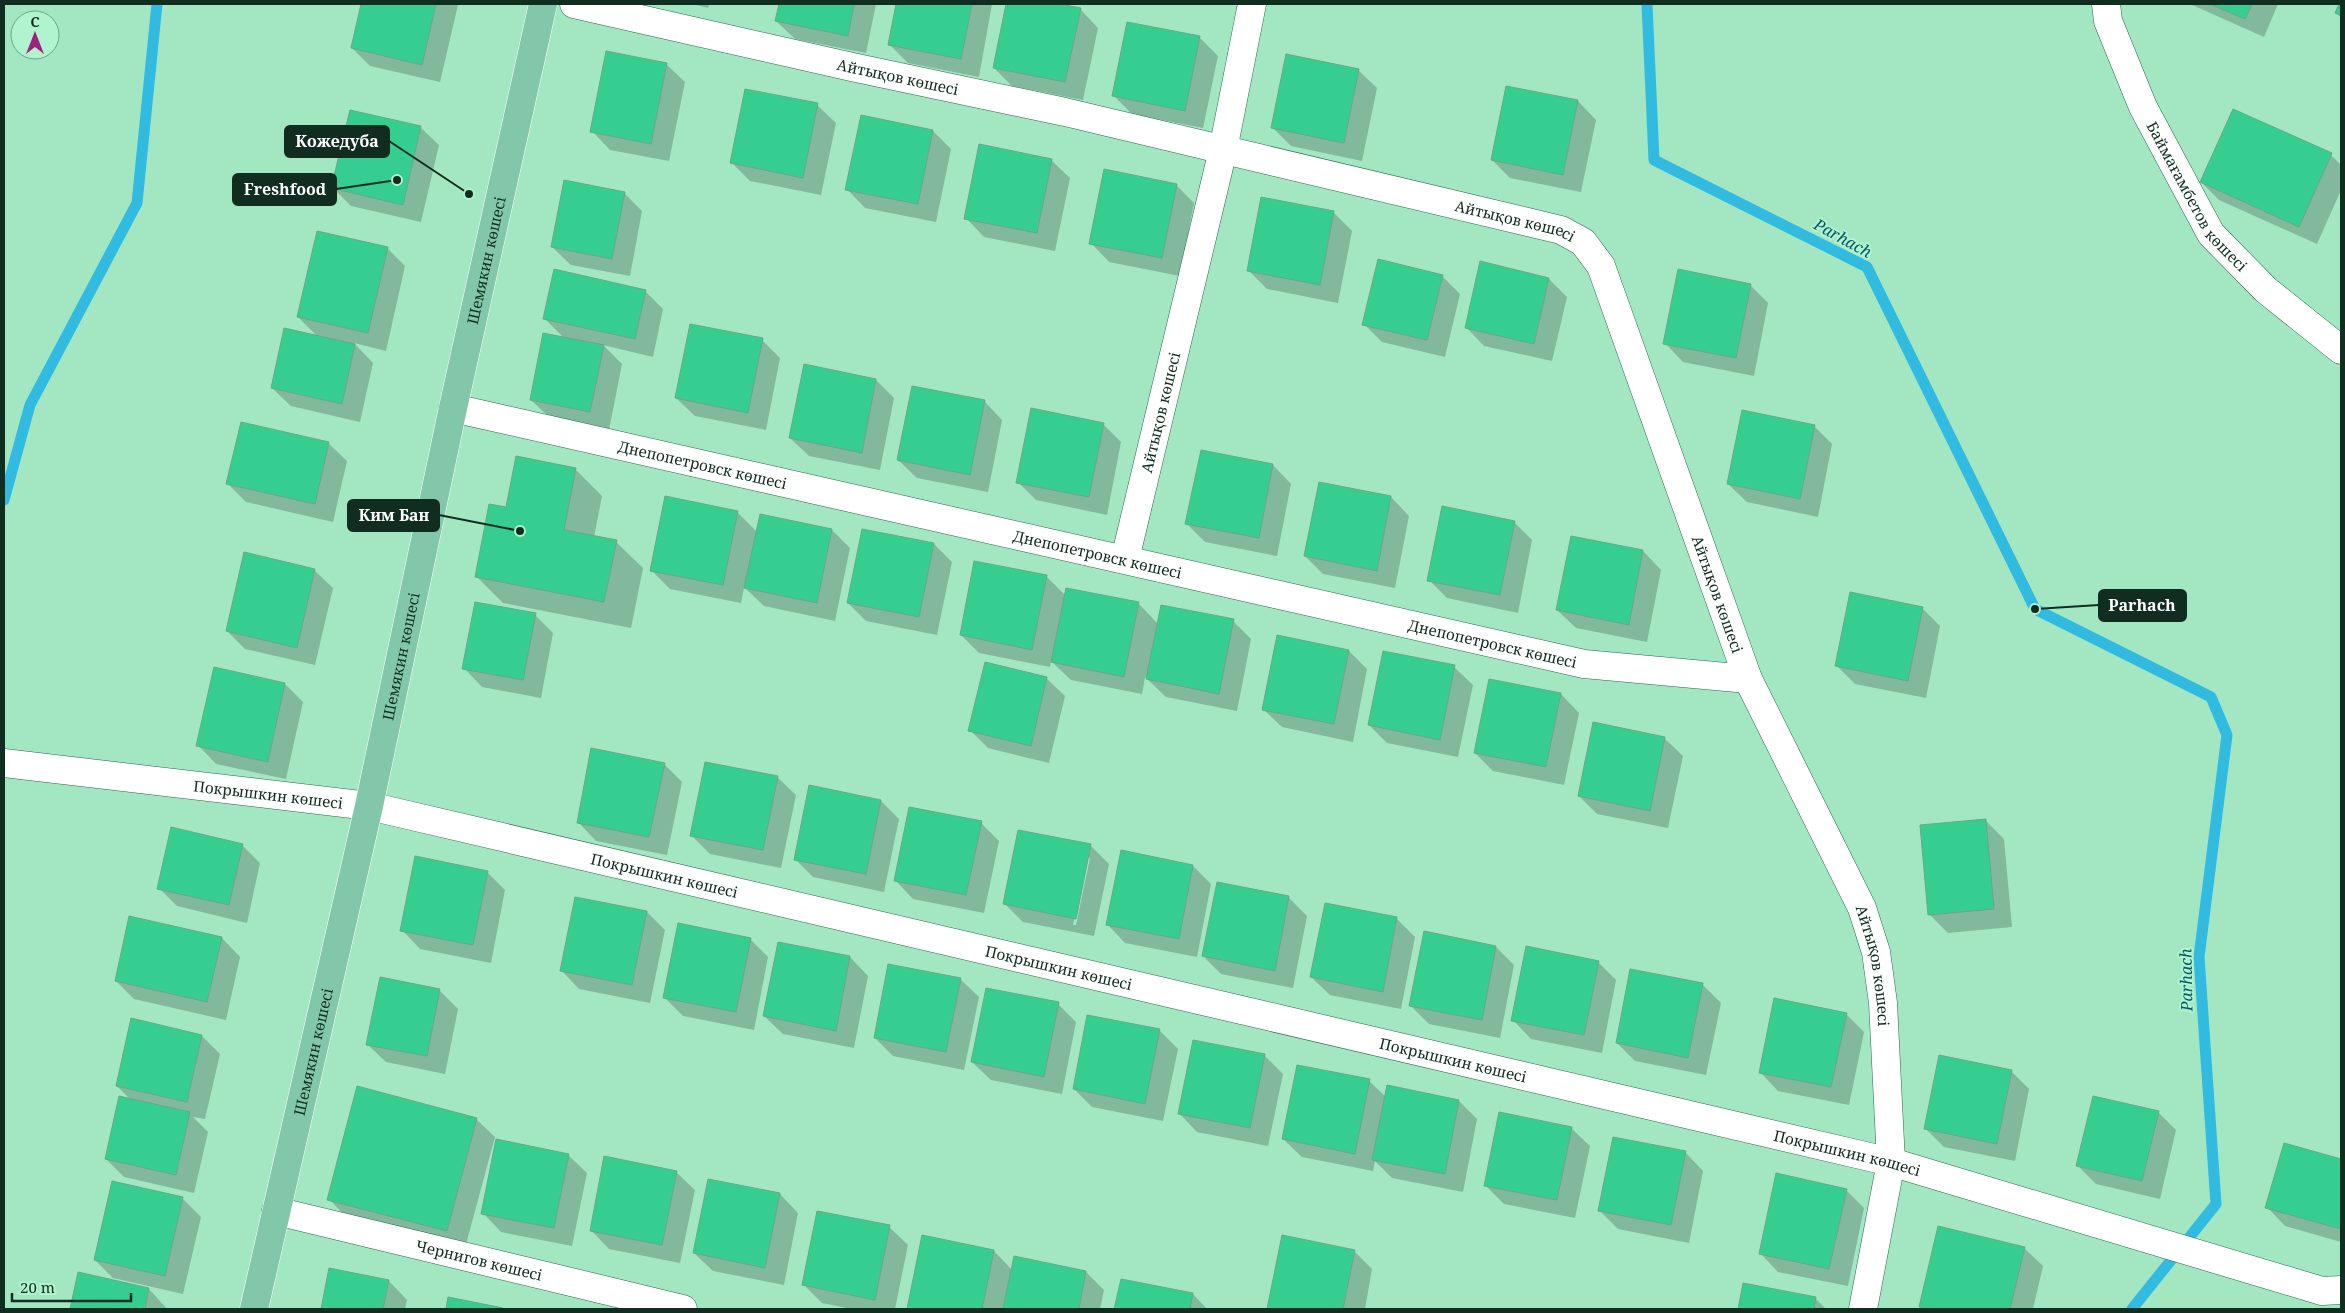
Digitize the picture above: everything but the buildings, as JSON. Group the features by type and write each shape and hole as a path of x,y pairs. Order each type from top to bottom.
{"main road":[{"name":"Шемякин көшесі","path":"254,1309 369,806 453,408 543,4"}],"street":[{"name":"Айтықов көшесі","path":"574,4 852,67 1065,112 1561,230 1583,242 1601,266 1748,679 1862,908 1876,952 1883,1003 1891,1162 1863,1309"},
{"name":"Айтықов көшесі","path":"1125,559 1223,150 1252,4"},
{"name":"Баймағамбетов көшесі","path":"2106,4 2108,20 2143,107 2211,234 2266,290 2341,350"},
{"name":"Днепопетровск көшесі","path":"453,408 1584,664 1748,679"},
{"name":"Покрышкин көшесі","path":"4,763 369,806 1891,1162 2322,1291 2341,1290"},
{"name":"Чернигов көшесі","path":"276,1211 683,1309"}],"waterway":[{"path":"4,500 30,405 137,203 157,4"},
{"name":"Parhach","path":"1647,4 1654,160 1867,267 2035,609 2211,697 2227,735 2199,957 2216,1204 2132,1309"}],"place":[{"name":"Freshfood","path":"397,180"},
{"name":"Кожедуба","path":"469,194"},
{"name":"Ким Бан","path":"520,531"},
{"name":"Parhach","path":"2035,609"}]}
